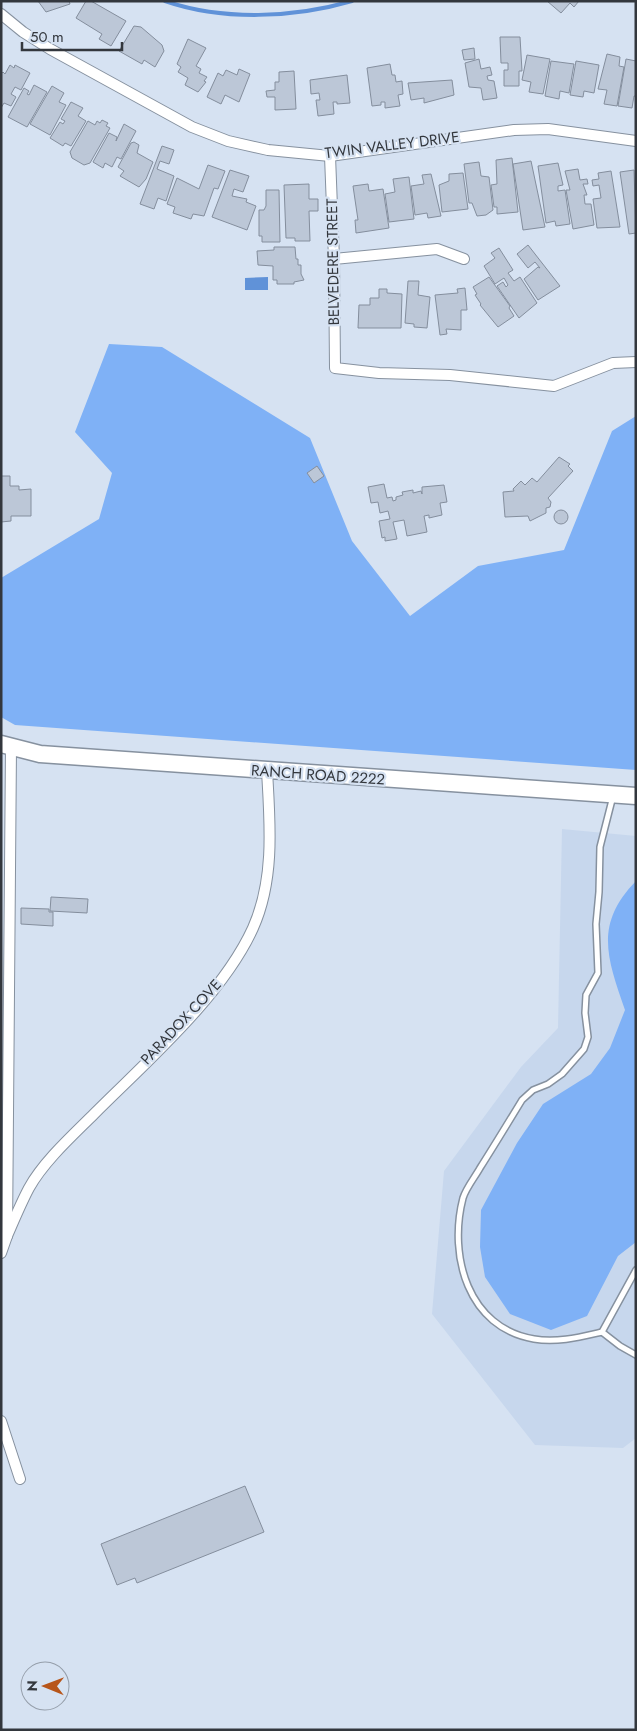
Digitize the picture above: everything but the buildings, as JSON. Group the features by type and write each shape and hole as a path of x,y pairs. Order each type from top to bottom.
{"main road":[{"name":"RANCH ROAD 2222","path":"6,746 40,754 636,796"}],"street":[{"name":"TWIN VALLEY DRIVE","path":"1,14 23,32 50,49 192,128 228,140 268,150 330,156 514,130 548,129 636,141"},
{"name":"BELVEDERE STREET","path":"330,156 334,259 335,368 379,373 450,375 554,386 612,364 636,362"},
{"path":"334,259 437,249 464,260"},
{"path":"1,1253 7,1236 6,746"},
{"name":"PARADOX COVE","path":"7,1236 30,1186 68,1140 203,1002 232,964 254,927 265,888 270,845 267,771"},
{"path":"1,1421 20,1479"}],"lane":[{"path":"614,795 600,847 596,924 598,973 586,995 584,1013 588,1037 584,1049 562,1074 548,1084 532,1090 522,1100 464,1196 459,1223 459,1254 465,1280 474,1300 493,1322 514,1334 535,1339 575,1338 602,1332 636,1270"},
{"path":"602,1332 620,1346 636,1355"}],"shaded area":[{"path":"268,277 268,290 245,290 245,278"},
{"path":"109,344 162,347 310,438 352,541 410,616 478,566 564,550 612,431 636,416 636,770 15,725 1,717 1,578 99,519 112,473 75,432"},
{"path":"562,829 636,836 636,1438 623,1448 535,1445 432,1314 444,1171 521,1067 558,1028"},
{"path":"636,881 636,1242 618,1256 587,1316 551,1330 510,1314 485,1277 480,1247 481,1210 517,1143 543,1104 591,1074 610,1048 625,1010 609,958 609,927 614,912"}],"waterway":[{"path":"165,1 211,12 258,15 306,11 352,1"}]}
